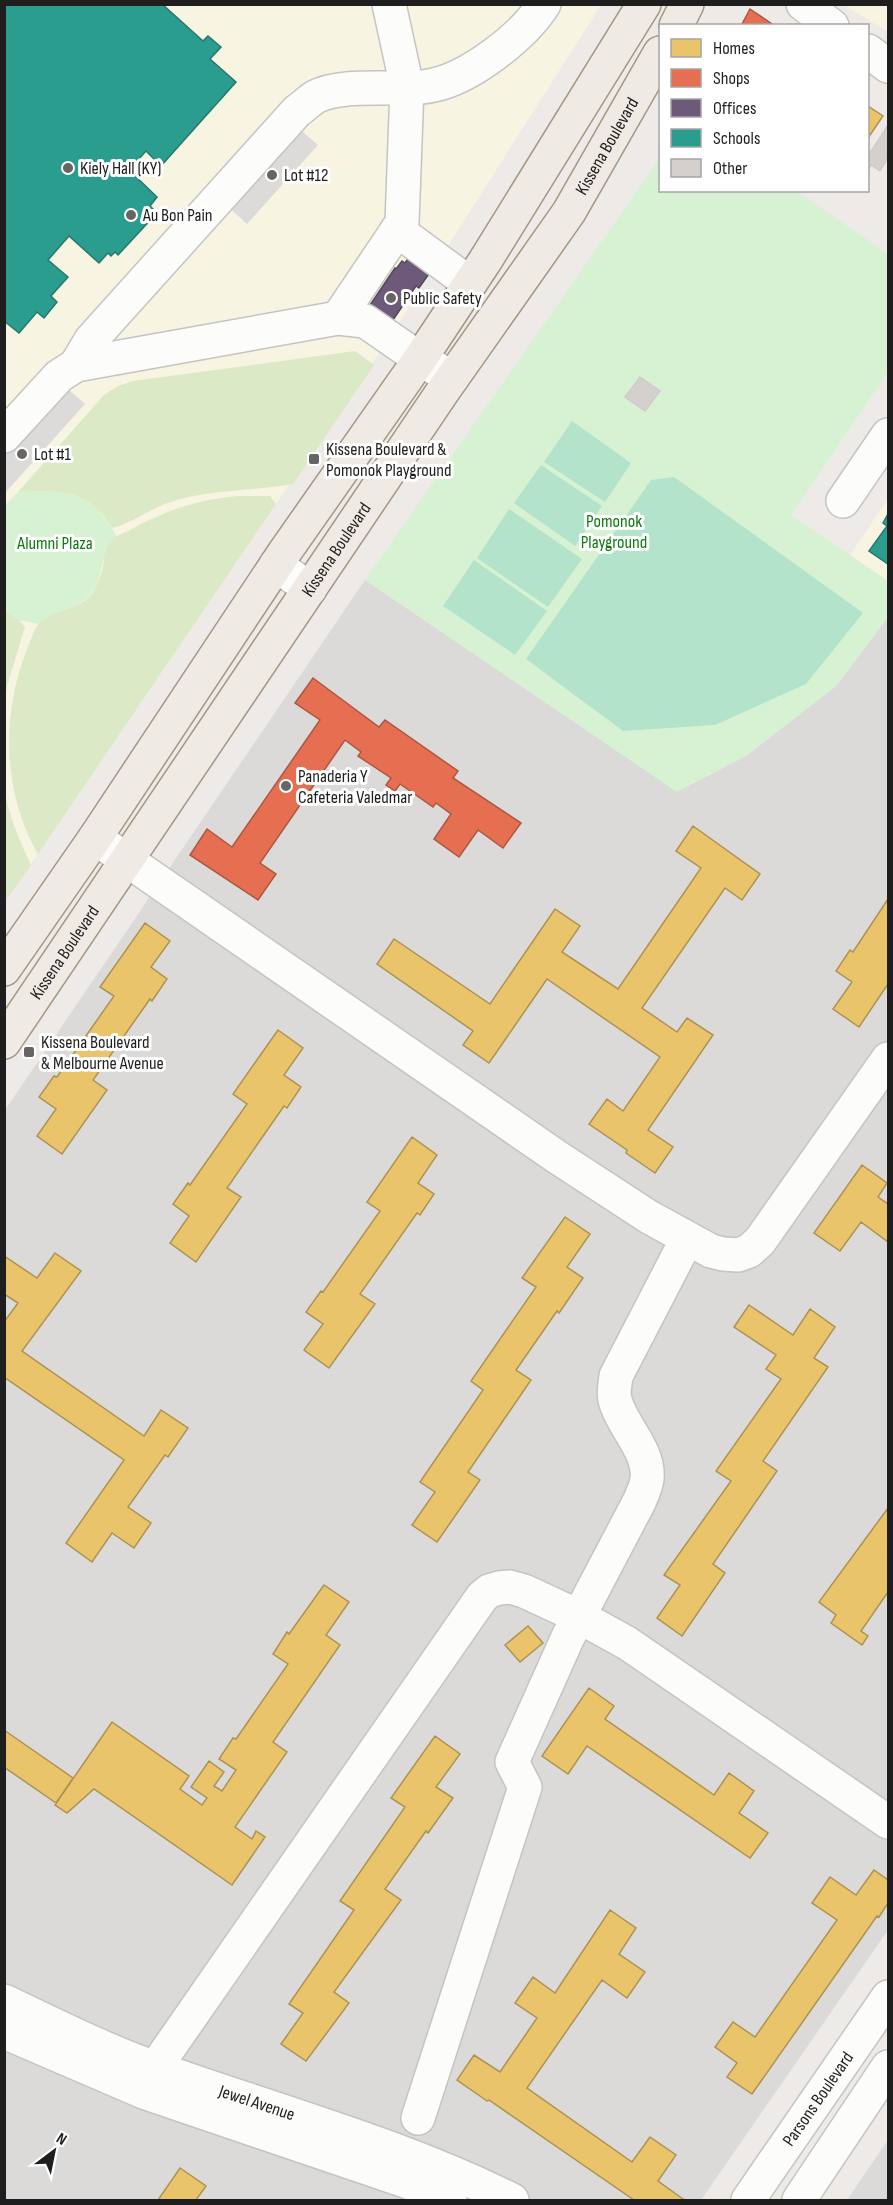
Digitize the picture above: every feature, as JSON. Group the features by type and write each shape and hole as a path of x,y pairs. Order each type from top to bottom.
{"main road":[{"path":"4,969 95,838 276,565 420,359 530,192 644,4"},
{"path":"677,24 687,4"},
{"name":"Kissena Boulevard","path":"4,1042 452,378 569,212 659,55"}],"street":[{"path":"338,318 402,223 406,87 389,4"},
{"path":"76,365 91,340 297,111 315,97 336,91 435,85 483,64 534,20 544,4"},
{"path":"803,4 829,24"},
{"path":"869,52 888,66"},
{"path":"397,230 469,283"},
{"path":"4,436 59,376 76,365 338,318 365,321 452,378"},
{"path":"843,501 888,435"},
{"path":"276,565 310,589"},
{"path":"95,838 557,1157 649,1217 711,1251 730,1255 749,1251 760,1241 888,1059"},
{"path":"418,2118 525,1787 512,1762 578,1616 639,1502 647,1482 647,1468 642,1453 627,1428 615,1399 616,1376 687,1239"},
{"path":"155,2068 482,1597 489,1591 510,1587 524,1591 578,1616 627,1643 888,1822"},
{"name":"Parsons Boulevard","path":"748,2200 888,1997"},
{"name":"Jewel Avenue","path":"4,2001 64,2030 155,2068 417,2157 512,2200"},
{"name":"Jewel Avenue","path":"4,2032 146,2093 408,2182 450,2200"},
{"path":"799,2200 888,2067"}],"shaded area":[{"path":"5,5 601,5 390,337 5,902"},
{"path":"844,5 888,5 888,32"},
{"name":"Lot #12","path":"297,127 318,145 247,224 226,205"},
{"name":"Lot #1","path":"46,370 85,404 5,493 5,415"},
{"path":"888,499 888,581 850,555"},
{"path":"365,580 677,791 746,756 836,686 888,617 888,1930 701,2200 5,2200 5,1110"},
{"path":"888,2140 888,2200 847,2200"}],"green space":[{"name":"Pomonok Playground","path":"659,159 659,192 797,192 888,254 888,372 791,515 888,581 888,617 836,686 746,756 677,792 365,580"},
{"path":"355,351 374,365 293,484 191,496 160,506 112,528 94,506 83,499 60,493 18,492 104,395 118,386 133,381"},
{"path":"572,421 631,463 605,502 544,462"},
{"path":"541,465 602,506 575,546 514,503"},
{"path":"674,477 863,613 806,684 715,725 623,731 526,659 651,480"},
{"name":"Alumni Plaza","path":"48,491 72,495 90,503 104,516 117,537 107,548 97,584 87,598 73,607 51,615 38,624 19,620 5,610 5,505 18,492"},
{"path":"238,496 270,496 276,504 38,854 26,831 18,806 9,754 12,702 33,633 44,618 77,605 90,596 101,574 106,548 114,538 182,507"},
{"path":"509,509 582,559 548,607 477,558"},
{"path":"474,560 547,611 515,655 443,606"},
{"path":"5,610 25,627 7,686 5,701"},
{"path":"4,787 8,807 31,865 5,902"}],"building: Homes":[{"path":"869,107 883,116 869,137"},
{"path":"693,826 760,874 742,900 725,888 642,1008 677,1032 687,1018 713,1035 648,1130 673,1147 655,1173 589,1124 607,1099 623,1111 660,1057 547,979 489,1063 463,1045 473,1031 377,964 394,939 490,1004 555,909 580,926 562,952 618,989 701,868 676,851"},
{"path":"888,899 888,984 859,1027 833,1009 852,982 836,971 850,950 853,952"},
{"path":"145,923 170,941 151,967 167,979 152,1001 150,999 93,1080 107,1090 62,1154 37,1136 56,1109 39,1097 54,1076 57,1077 114,996 100,987"},
{"path":"278,1030 303,1048 284,1075 301,1087 287,1108 284,1106 227,1188 241,1197 196,1262 170,1243 189,1216 173,1204 188,1183 190,1185 247,1104 233,1094"},
{"path":"412,1137 437,1155 418,1183 434,1194 420,1215 417,1213 360,1294 375,1304 329,1368 304,1350 323,1324 306,1312 321,1291 323,1292 380,1211 367,1202"},
{"path":"862,1165 887,1183 878,1197 888,1204 888,1242 861,1222 840,1251 814,1233"},
{"path":"565,1217 590,1234 567,1267 583,1278 516,1370 531,1380 468,1472 480,1480 437,1542 412,1525 435,1492 420,1482 483,1390 471,1381 536,1287 522,1278"},
{"path":"55,1253 81,1271 22,1351 144,1436 161,1410 188,1428 168,1457 165,1455 128,1507 151,1523 134,1548 112,1533 92,1562 66,1543 124,1460 4,1377 4,1322 18,1303 4,1294 4,1256 37,1278"},
{"path":"749,1305 793,1335 810,1309 835,1327 814,1358 828,1367 763,1461 777,1471 713,1564 725,1573 682,1636 657,1618 680,1585 664,1575 731,1481 716,1471 781,1379 766,1369 776,1355 734,1327"},
{"path":"888,1508 888,1592 861,1631 868,1636 862,1645 831,1623 836,1615 819,1602"},
{"path":"324,1585 349,1602 326,1635 340,1645 273,1742 287,1752 235,1827 252,1839 256,1831 265,1837 232,1885 94,1789 67,1813 55,1805 112,1722 189,1776 180,1789 202,1805 207,1798 191,1787 209,1761 224,1772 214,1786 222,1791 236,1770 219,1759 233,1738 236,1739 288,1664 273,1654 287,1632 289,1634"},
{"path":"528,1626 543,1643 520,1662 505,1645"},
{"path":"589,1688 614,1706 605,1719 714,1795 729,1773 754,1791 739,1813 768,1833 750,1858 587,1746 568,1774 542,1756"},
{"path":"4,1730 73,1778 56,1803 4,1767"},
{"path":"435,1736 460,1754 436,1787 453,1798 428,1833 426,1831 385,1889 401,1900 334,1992 349,2003 306,2061 281,2044 303,2013 289,2004 354,1910 340,1901 405,1807 391,1798"},
{"path":"874,1870 888,1880 888,1903 752,2094 727,2077 737,2063 715,2047 733,2022 755,2037 837,1920 812,1903 830,1877 856,1895"},
{"path":"610,1910 636,1928 619,1954 645,1972 627,1998 602,1980 527,2088 632,2162 650,2137 676,2155 658,2181 682,2200 634,2200 457,2080 474,2055 500,2072 537,2018 515,2003 533,1977 555,1993"},
{"path":"180,2168 206,2186 196,2200 158,2200"}],"building: Shops":[{"path":"750,9 772,24 742,24"},
{"path":"313,678 379,727 385,720 458,771 453,778 521,823 503,848 478,830 459,857 434,839 451,814 436,803 433,807 400,784 395,791 386,785 391,778 358,756 361,752 345,740 260,863 276,874 258,900 190,855 207,829 232,847 320,720 295,703"}],"building: Offices":[{"name":"Public Safety","path":"409,257 431,271 419,288 416,286 391,323 368,308 395,268 402,261 405,263"}],"building: Schools":[{"name":"Kiely Hall (KY)","path":"4,4 162,4 203,41 208,36 221,47 210,59 236,82 161,166 146,151 129,170 157,197 150,206 153,209 150,213 154,216 118,255 115,252 111,256 108,253 99,263 69,236 48,260 68,277 51,296 57,302 44,318 37,312 19,333 4,321"},
{"path":"888,514 888,564 869,551 887,526 883,523"}],"building: Other":[{"path":"888,125 888,158 880,171 871,165 869,169 869,154"},
{"path":"640,377 660,391 645,411 625,397"}],"place":[{"name":"Kiely Hall (KY)","path":"68,168"},
{"name":"Lot #12","path":"272,175"},
{"name":"Au Bon Pain","path":"131,215"},
{"name":"Public Safety","path":"391,298"},
{"name":"Lot #1","path":"22,454"},
{"name":"Kissena Boulevard & Pomonok Playground","path":"314,459"},
{"name":"Panaderia Y Cafeteria Valedmar","path":"286,786"},
{"name":"Kissena Boulevard & Melbourne Avenue","path":"29,1052"}]}
